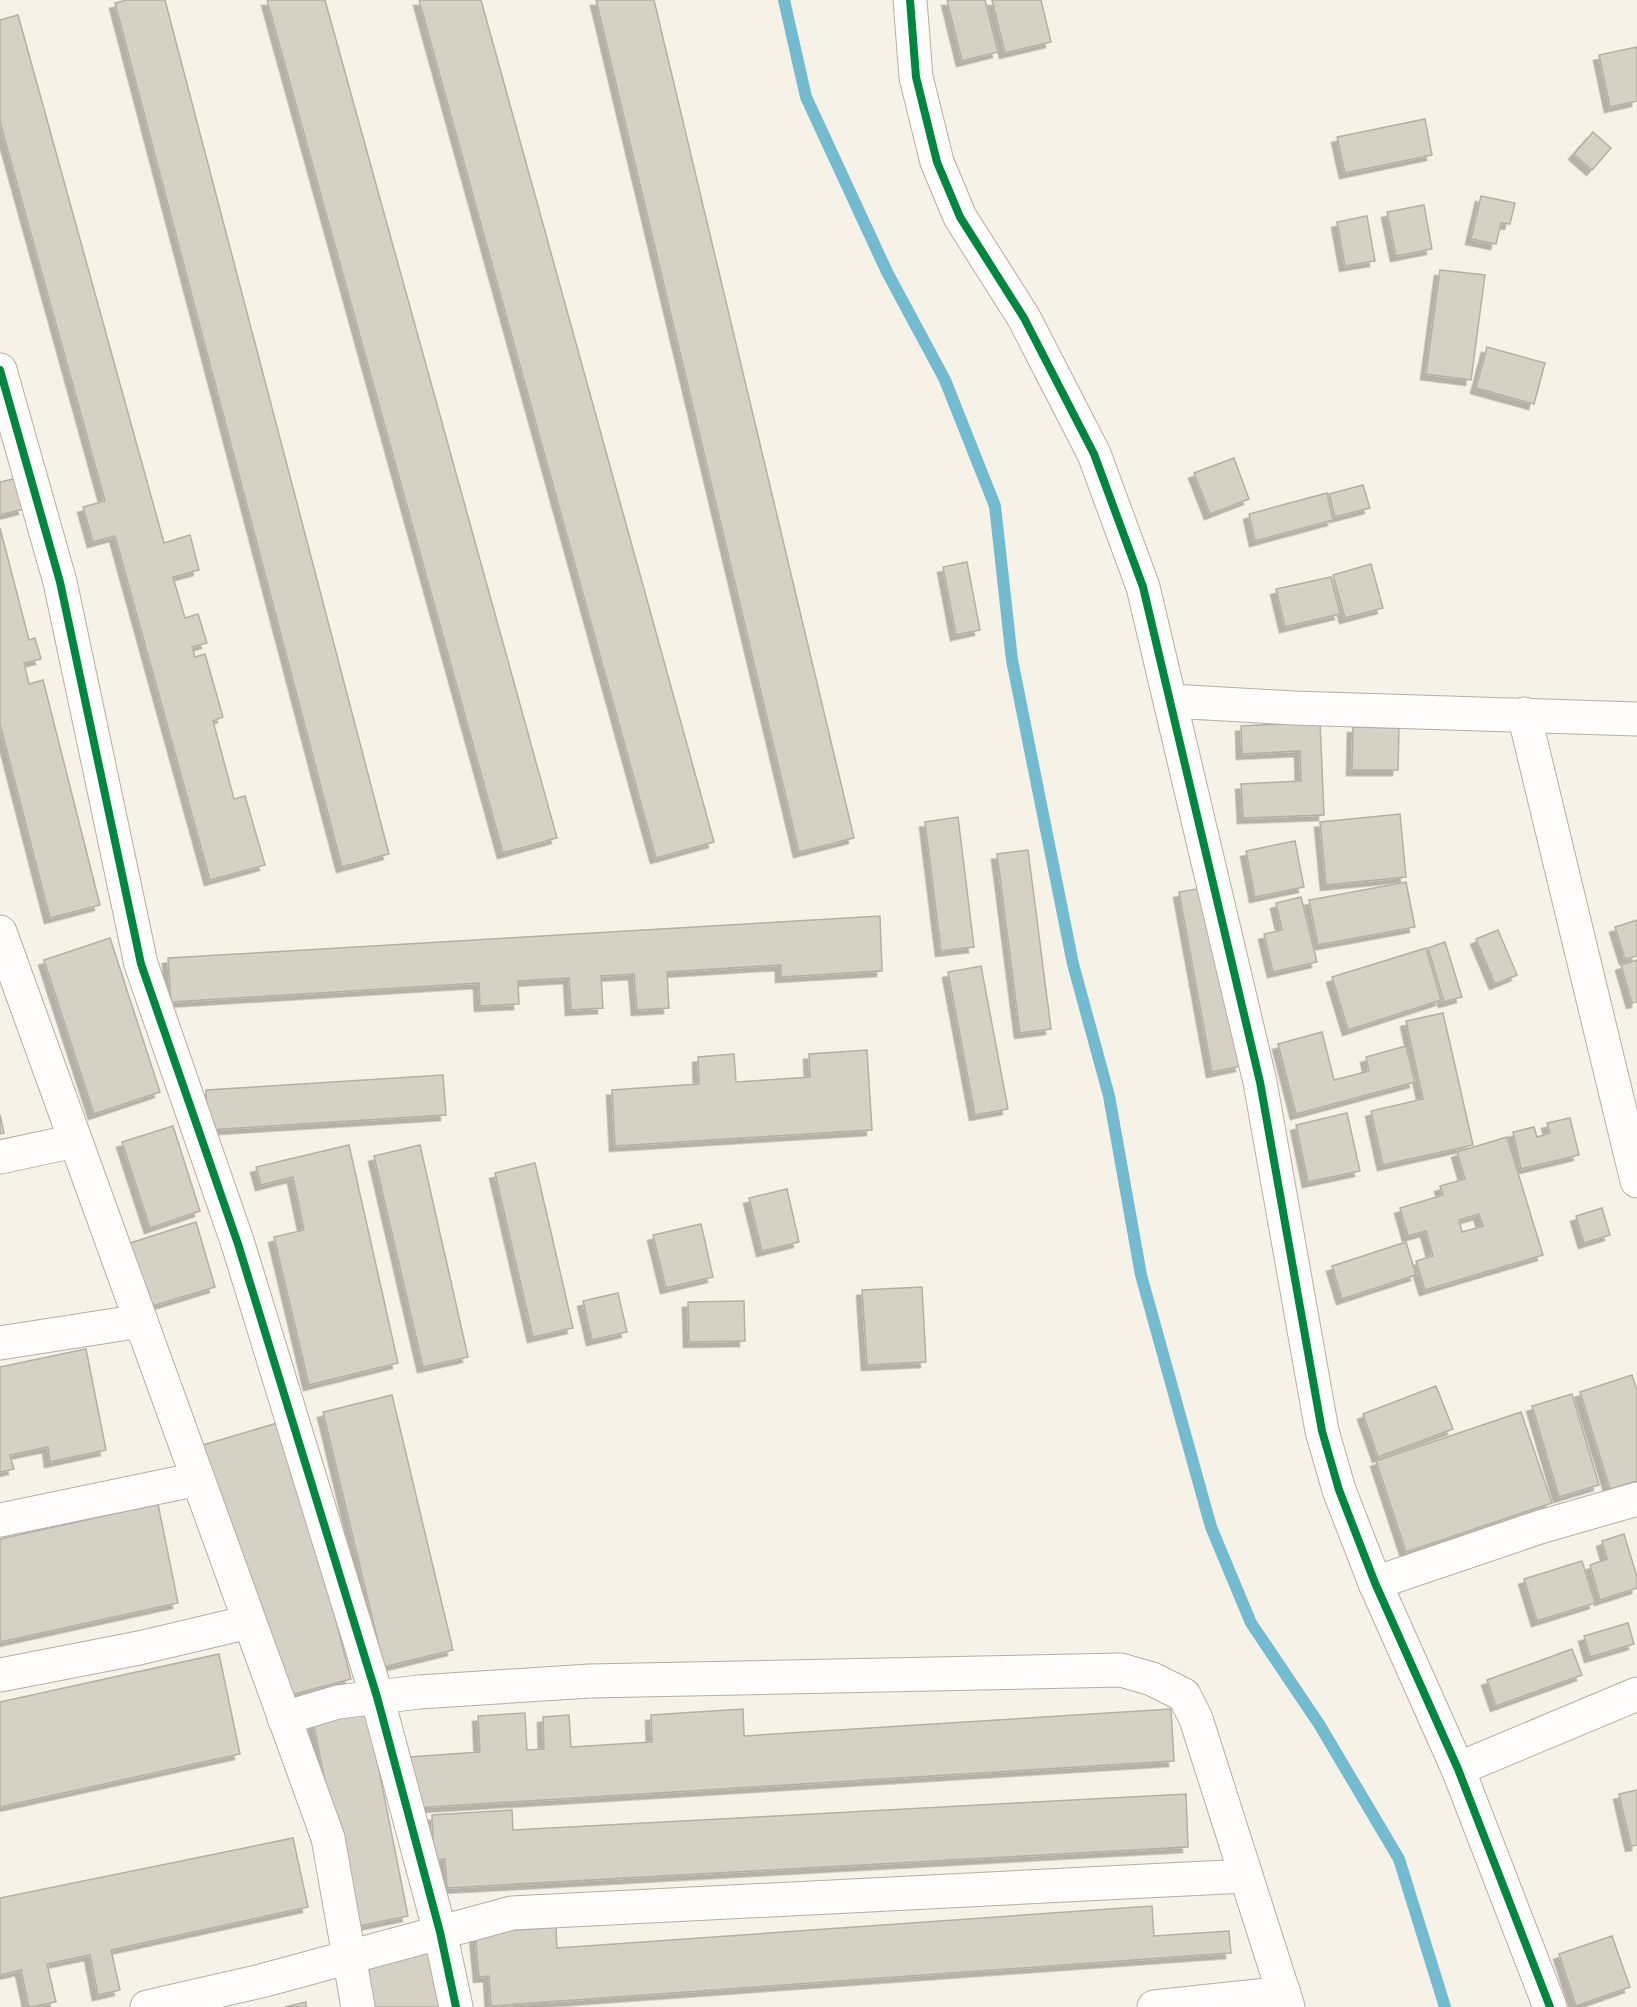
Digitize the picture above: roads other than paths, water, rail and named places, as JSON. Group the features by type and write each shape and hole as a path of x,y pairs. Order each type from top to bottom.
{"street":[{"path":"910,0 916,77 937,162 960,217 1024,318 1094,454 1143,587 1260,1082 1322,1431 1339,1490 1375,1582 1458,1769 1550,2007"},
{"path":"0,370 60,582 141,964 238,1244 377,1697 440,1932 456,2007"},
{"path":"1171,701 1294,708 1637,719"},
{"path":"1524,714 1637,1181"},
{"path":"0,932 10,989 75,1141 328,1838 358,2007"},
{"path":"0,1157 75,1141"},
{"path":"0,1343 141,1321"},
{"path":"0,1520 198,1479"},
{"path":"1375,1582 1540,1527 1637,1498"},
{"path":"0,1675 139,1648 249,1622"},
{"path":"284,1718 338,1702 377,1697 590,1681 1121,1670 1152,1679 1184,1695 1196,1719 1286,2000 1154,2007"},
{"path":"1458,1769 1637,1694"},
{"path":"147,2007 349,1958 512,1912 1246,1876"}],"waterway":[{"path":"784,0 806,97 887,272 945,380 995,506 1012,660 1073,964 1109,1096 1141,1275 1211,1527 1251,1623 1319,1724 1399,1859 1445,2007"}]}
